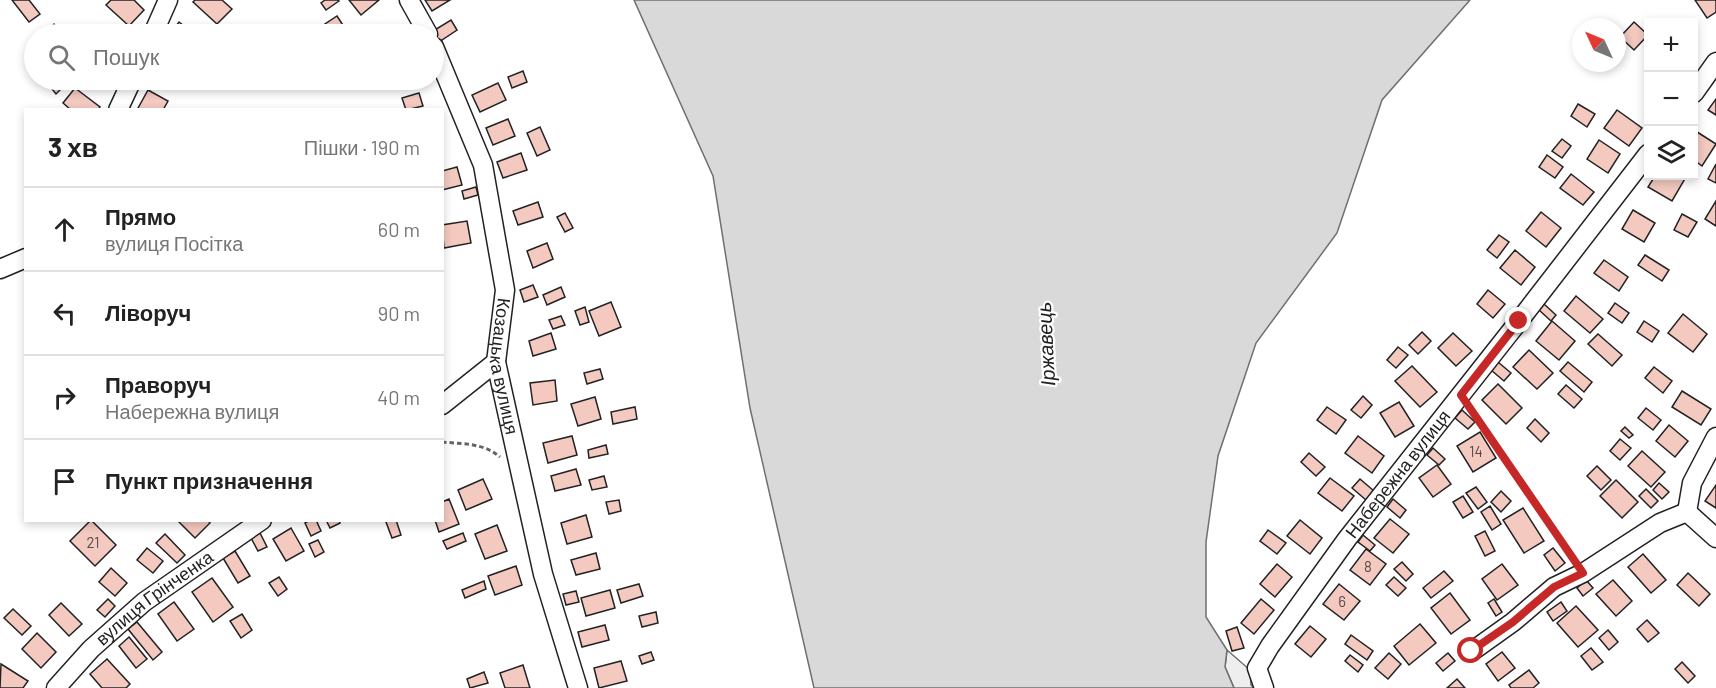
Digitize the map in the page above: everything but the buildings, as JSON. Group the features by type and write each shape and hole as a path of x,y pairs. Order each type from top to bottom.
{"street":[{"path":"157,24 168,0"},
{"path":"409,0 422,24"},
{"path":"1698,87 1716,62"},
{"name":"Козацька вулиця","path":"444,71 483,165 505,290 496,362 543,574 578,688"},
{"path":"119,108 127,90"},
{"name":"Набережна вулиця","path":"1264,688 1257,668 1270,646 1347,539 1644,159"},
{"path":"0,269 24,259"},
{"path":"444,403 496,362"},
{"path":"1687,512 1692,483 1716,437"},
{"path":"1471,651 1513,622 1554,587 1583,573 1660,523 1687,512"},
{"path":"1687,512 1716,538"},
{"name":"вулиця Грінченка","path":"56,688 91,650 144,602 259,522"}],"path":[{"path":"1461,395 1583,573"},
{"path":"444,442 477,445 492,450 521,476"}],"shaded area":[{"path":"1227,650 1250,670 1251,685 1254,688 1234,688 1225,667"}],"water":[{"name":"Іржавець","path":"634,0 1470,0 1382,100 1337,233 1256,343 1218,456 1206,542 1206,617 1227,650 1225,667 1234,688 814,688 750,408 713,176"}],"route":[{"path":"1471,651 1513,622 1554,587 1583,573 1461,395 1519,321"}]}
